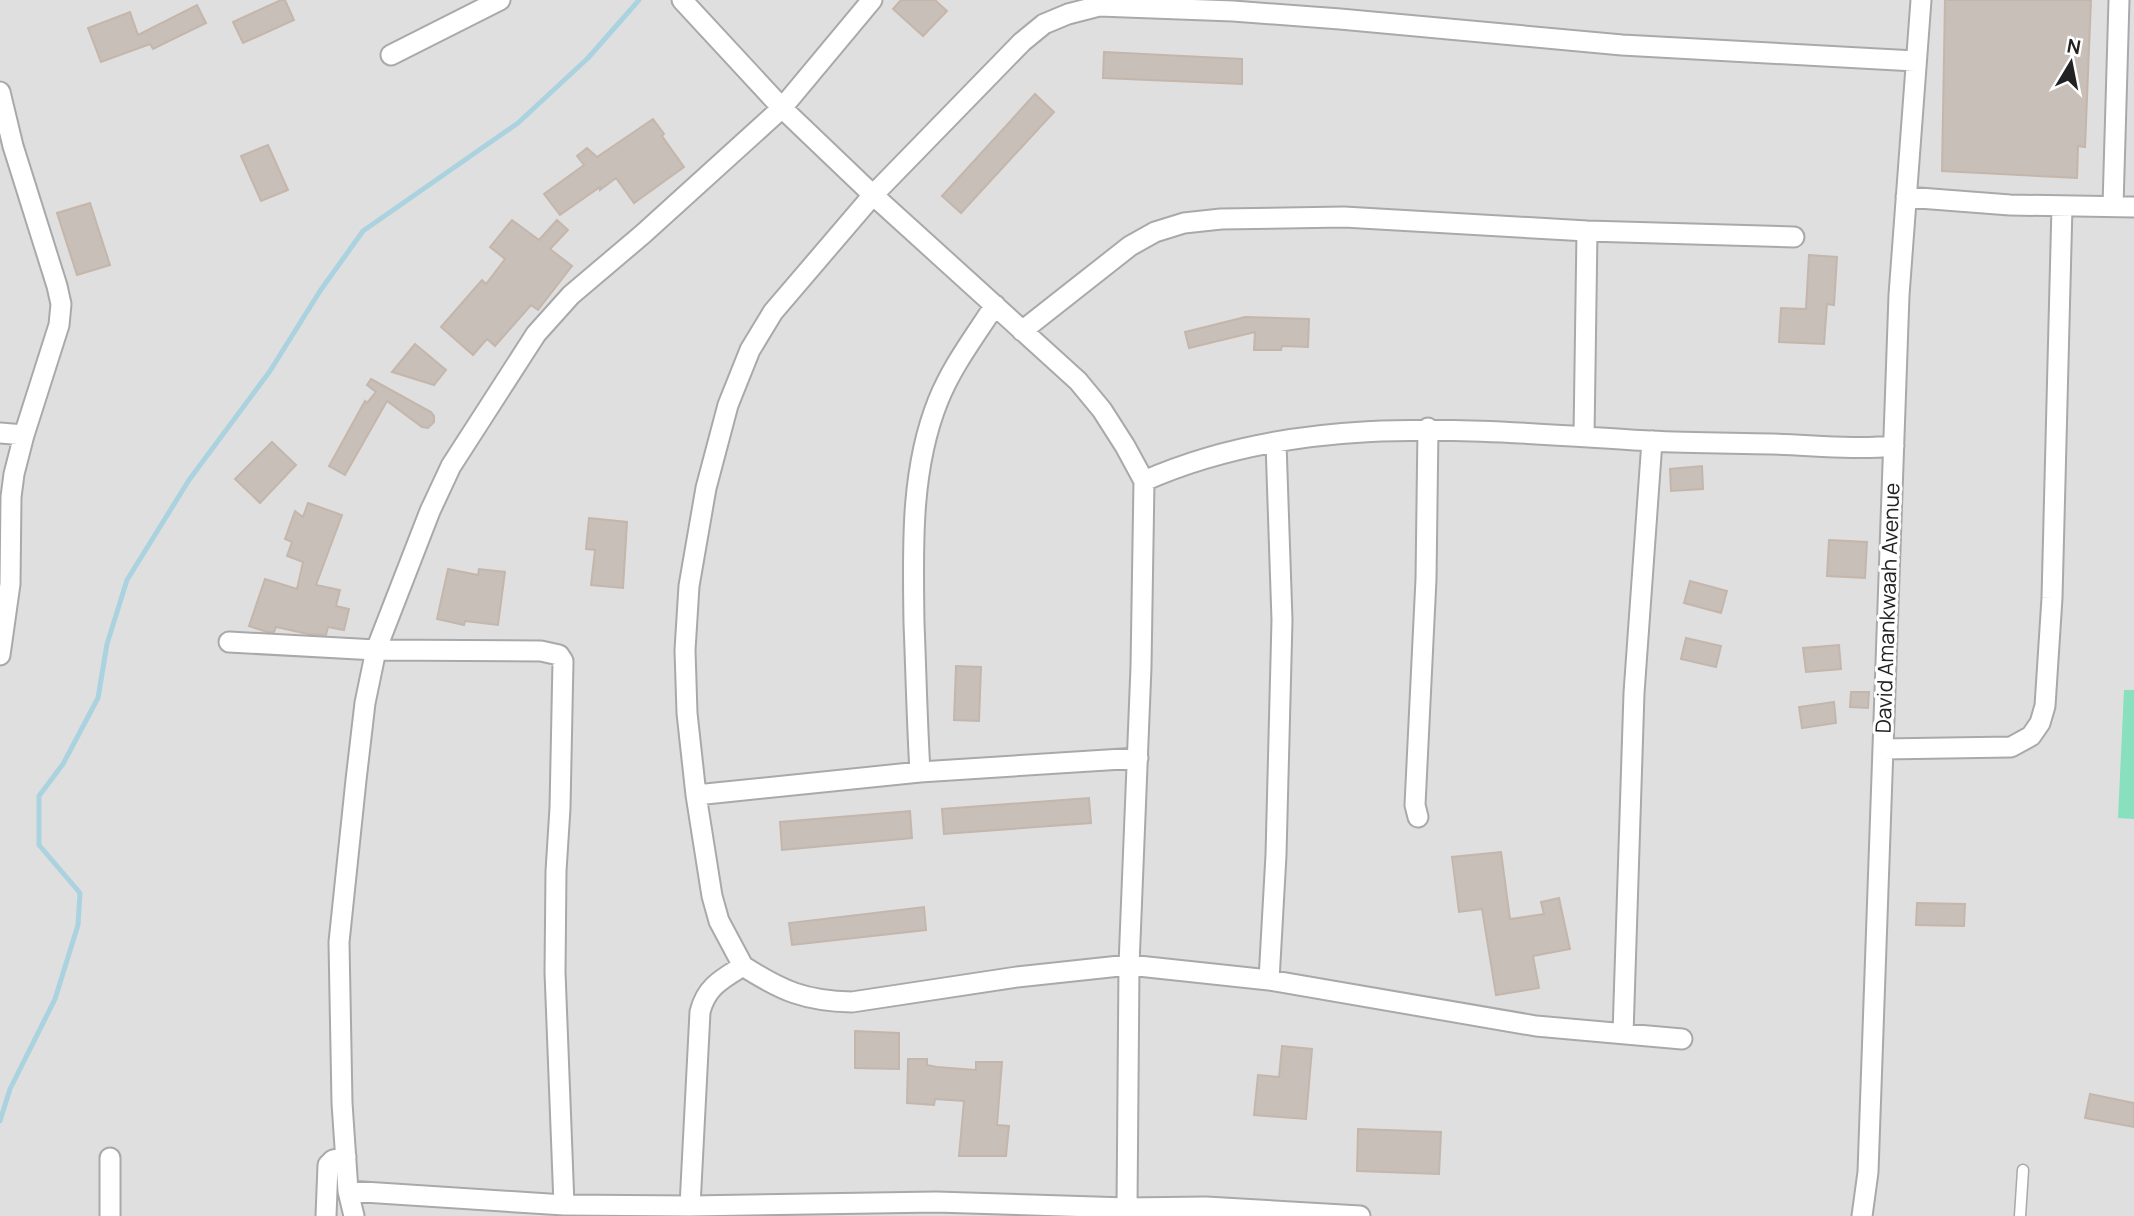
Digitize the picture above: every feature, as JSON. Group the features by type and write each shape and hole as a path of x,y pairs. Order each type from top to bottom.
{"street":[{"path":"391,55 500,0"},
{"path":"682,0 782,108 873,195 1078,381 1102,410 1144,481 1138,758 1129,965 1127,1208"},
{"path":"354,1216 348,1191 342,1103 339,942 364,716 376,650 407,568 451,466 536,334 571,295 643,234 782,108 872,0"},
{"name":"David Amankwaah Avenue","path":"1862,1216 1868,1172 1899,295 1921,0"},
{"path":"2113,206 2119,0"},
{"path":"1682,1039 1536,1026 1269,980 1129,965 1017,977 852,1002 826,1001 798,995 775,986 743,966 719,920 712,897 696,795 685,675 689,586 706,488 728,405 750,350 773,312 873,195 1022,42 1044,24 1068,14 1100,6 1273,14 1622,44 1915,61"},
{"path":"0,92 13,146 61,304 59,325 24,435 11,497 9,584 0,654"},
{"path":"1906,197 2062,206 2134,207"},
{"path":"1883,749 2011,747 2031,736 2040,723 2045,705 2052,598 2062,206"},
{"path":"1021,331 1130,246 1155,232 1184,223 1221,219 1344,217 1587,232 1794,237"},
{"path":"1584,436 1587,232"},
{"path":"920,772 914,583 918,479 938,401 959,359 995,305"},
{"path":"1144,481 1177,466 1218,454 1276,443 1335,433 1428,428 1652,441 1894,446"},
{"path":"1418,817 1415,805 1426,579 1428,428"},
{"path":"0,433 24,435"},
{"path":"1623,1034 1634,693 1652,441"},
{"path":"1269,980 1276,855 1282,620 1276,443"},
{"path":"229,642 376,650 541,651 559,655 563,661 555,972 564,1205"},
{"path":"696,795 920,772 1138,758"},
{"path":"690,1206 700,1012 703,998 713,985 743,966"},
{"path":"326,1216 328,1165 333,1160 346,1157"},
{"path":"110,1158 110,1216"},
{"path":"348,1191 564,1205 936,1209 1206,1207 1360,1216"}],"lane":[{"path":"2020,1216 2023,1170"}],"shaded area":[{"path":"0,0 2134,0 2134,1216 0,1216"}],"green space":[{"path":"2124,690 2134,690 2134,819 2118,818"}],"building":[{"path":"285,0 294,20 243,43 233,22"},
{"path":"901,0 935,0 947,11 923,36 893,9"},
{"path":"1945,0 2091,0 2085,147 2078,146 2077,178 1942,171"},
{"path":"197,5 206,23 153,49 150,44 101,62 88,28 130,12 138,35"},
{"path":"1104,52 1242,59 1242,84 1103,78"},
{"path":"1035,94 1054,112 961,213 942,196"},
{"path":"653,119 684,167 634,203 616,178 560,215 544,194 584,165 577,156 587,148 597,157"},
{"path":"268,145 288,190 261,201 241,156"},
{"path":"90,203 110,265 77,275 57,213"},
{"path":"512,220 539,240 557,220 568,230 550,249 572,266 538,310 531,305 495,346 487,339 473,355 441,327 482,280 486,284 505,259 490,247"},
{"path":"1809,255 1837,257 1834,305 1827,304 1824,344 1779,342 1781,308 1806,309"},
{"path":"1245,317 1309,319 1308,347 1282,346 1281,350 1254,350 1255,332 1189,348 1185,332"},
{"path":"415,344 446,370 434,385 392,372"},
{"path":"371,379 431,412 434,422 428,428 422,427 387,401 345,475 329,466 365,401 367,403 376,392 367,385"},
{"path":"272,442 296,465 260,503 235,479"},
{"path":"1702,466 1703,489 1671,491 1670,469"},
{"path":"308,503 342,515 316,585 340,590 336,606 349,609 344,630 328,627 326,635 276,627 274,632 267,632 249,626 265,579 297,589 303,562 287,556 292,542 285,539 295,511 303,517"},
{"path":"589,518 627,522 623,588 591,585 595,550 586,549"},
{"path":"1829,540 1867,542 1865,578 1827,576"},
{"path":"448,569 478,575 479,569 505,572 498,625 465,621 464,625 437,619"},
{"path":"1690,581 1727,591 1721,613 1684,603"},
{"path":"1686,638 1721,646 1716,667 1681,659"},
{"path":"1839,645 1841,669 1806,672 1803,648"},
{"path":"956,666 981,667 979,721 954,720"},
{"path":"1851,692 1869,692 1868,708 1850,707"},
{"path":"1834,702 1836,723 1802,728 1799,707"},
{"path":"1089,798 1091,823 944,834 942,809"},
{"path":"910,811 912,838 782,850 780,822"},
{"path":"1501,852 1510,919 1544,914 1541,902 1559,898 1570,949 1533,956 1539,988 1496,995 1482,909 1459,912 1452,857"},
{"path":"1917,903 1965,904 1964,926 1916,925"},
{"path":"924,907 926,930 792,945 789,923"},
{"path":"855,1031 899,1033 899,1069 855,1068"},
{"path":"1282,1046 1312,1049 1306,1119 1254,1115 1258,1075 1279,1077"},
{"path":"908,1059 927,1059 927,1065 937,1067 976,1070 976,1062 1002,1062 997,1125 1009,1126 1006,1156 959,1156 964,1101 935,1099 934,1105 907,1103"},
{"path":"2090,1094 2134,1103 2134,1127 2085,1118"},
{"path":"1358,1129 1441,1132 1439,1174 1357,1171"}],"waterway":[{"path":"0,1121 10,1089 55,999 78,925 80,893 39,845 39,796 63,764 98,698 107,644 127,580 189,480 270,371 320,291 363,231 518,123 588,58 639,0"}]}
